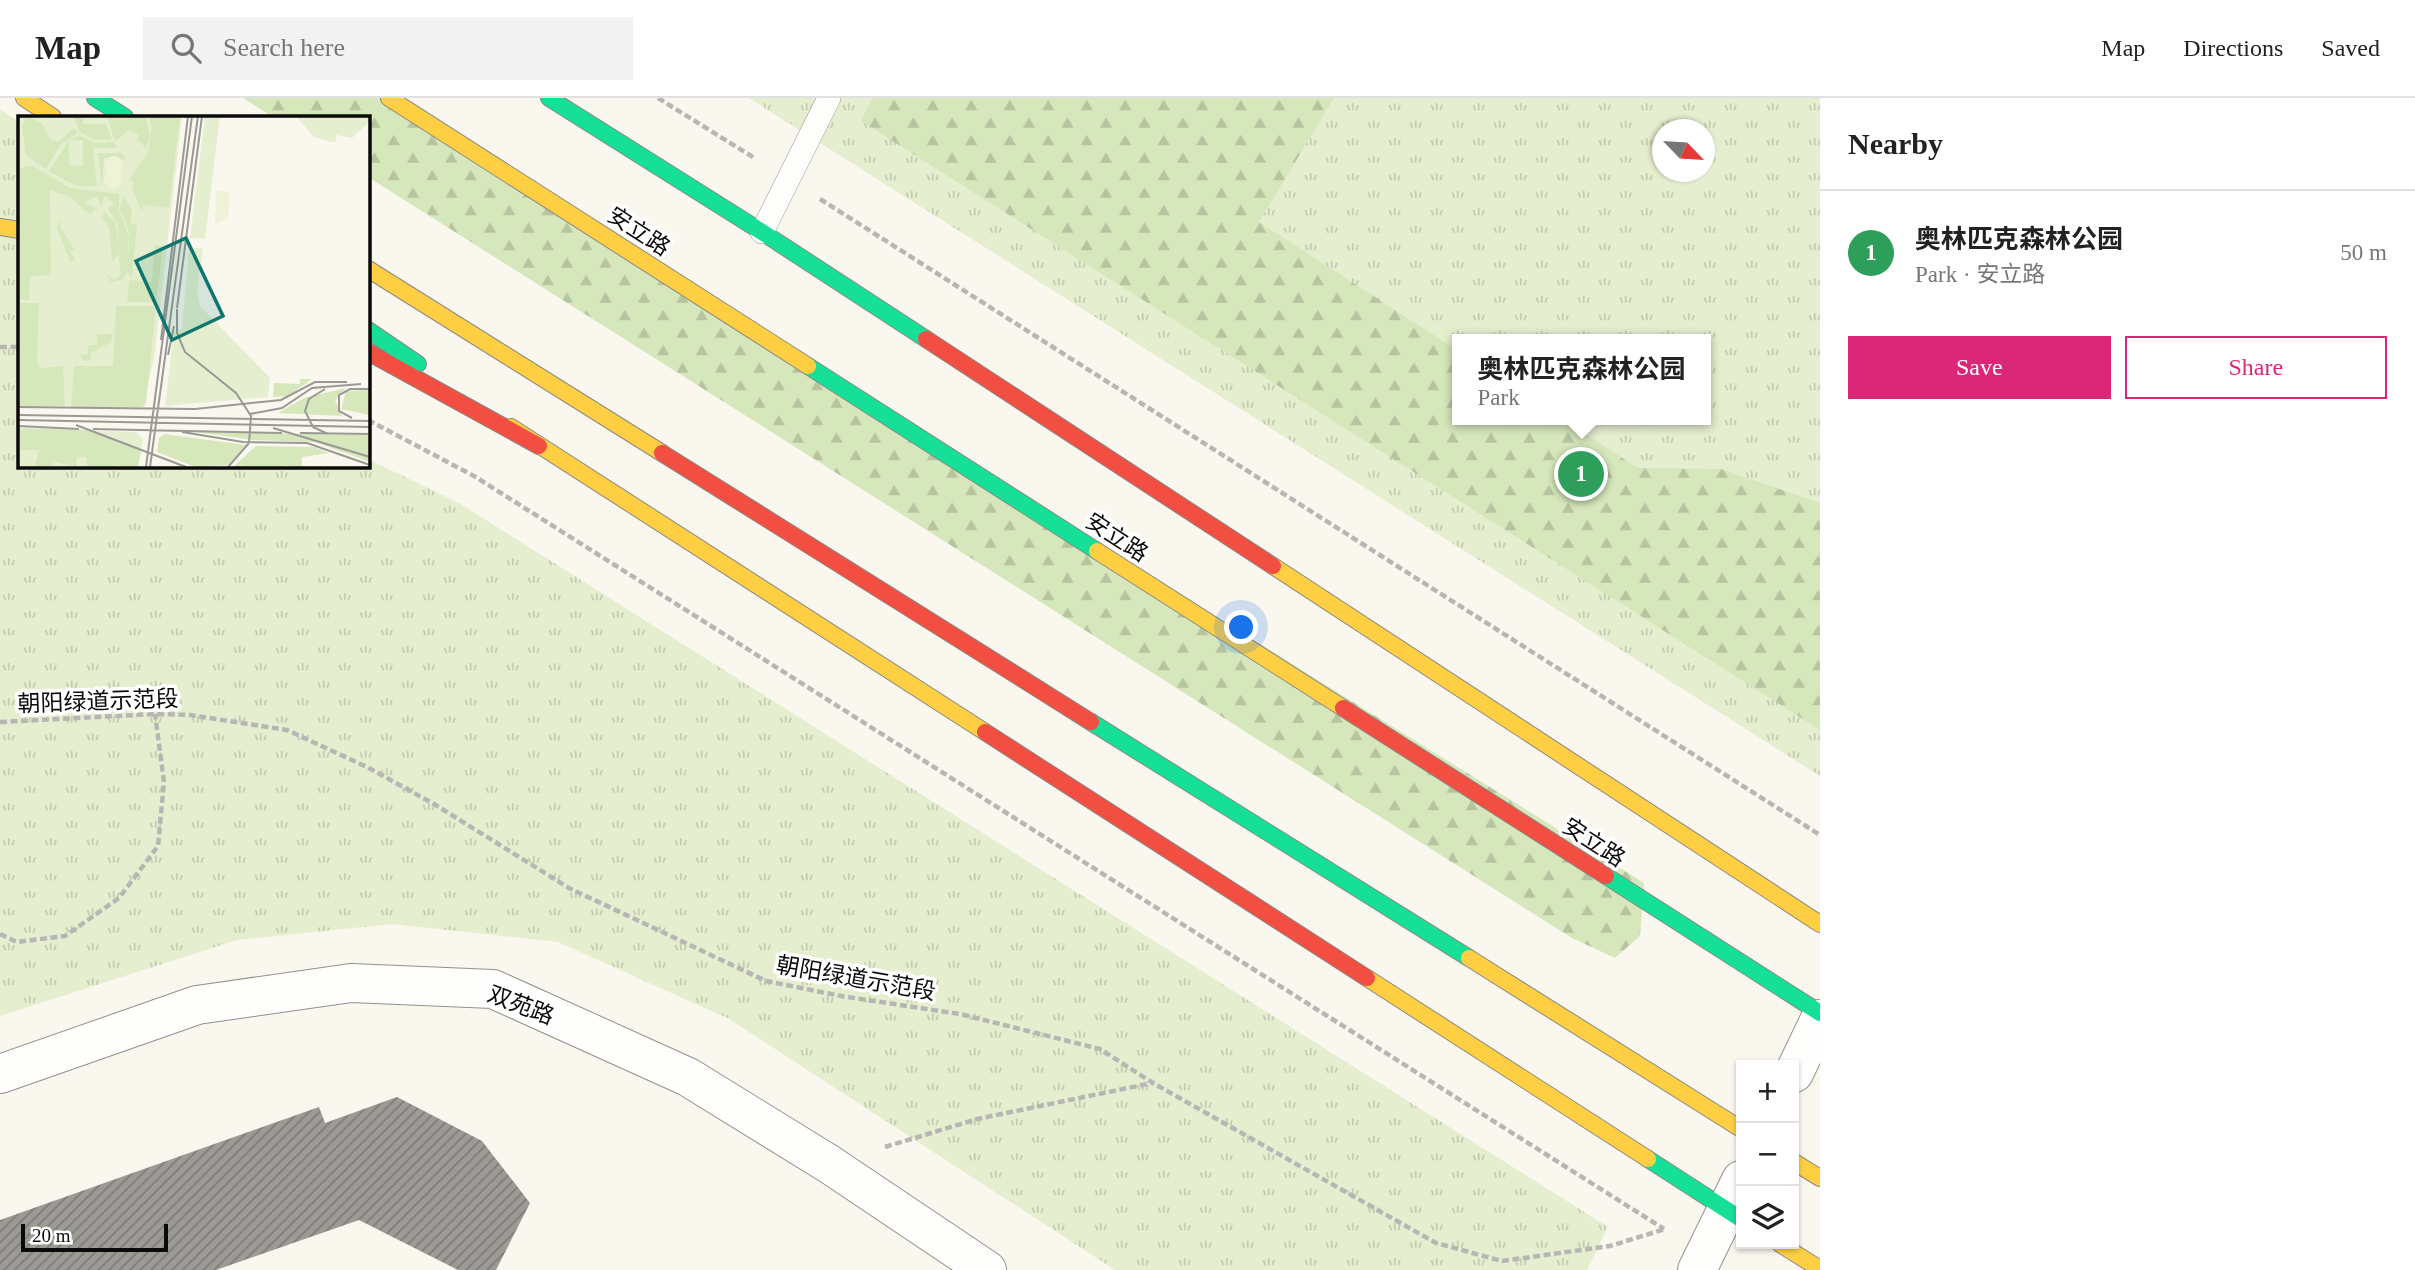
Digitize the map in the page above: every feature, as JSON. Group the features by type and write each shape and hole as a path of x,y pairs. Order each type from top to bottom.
{"main road":[{"path":"24,98 51,116"},
{"path":"95,98 123,116"},
{"name":"安立路","path":"389,98 1820,1013"},
{"path":"549,98 762,232 1820,924"},
{"path":"0,227 18,230"},
{"path":"369,270 1736,1126"},
{"path":"369,331 539,446 1736,1203"},
{"path":"369,353 539,446"},
{"path":"1799,1165 1820,1178"},
{"path":"1788,1249 1820,1269"}],"street":[{"name":"双苑路","path":"0,1074 197,1004 351,982 493,989 688,1077 829,1164 987,1270"},
{"path":"1799,1063 1820,1019"},
{"path":"1700,1262 1736,1203"}],"lane":[{"path":"762,232 828,98"}],"path":[{"path":"658,98 1820,835"},
{"path":"0,347 18,346"},
{"path":"369,421 486,483 1665,1229 1700,1262"},
{"path":"0,934 17,942 65,936 120,898 158,846 164,782 155,714"},
{"name":"朝阳绿道示范段","path":"0,722 155,714 190,715 288,730 367,767 434,804 569,888 766,981 841,996 960,1014 1100,1049 1153,1083 1436,1243 1502,1261 1610,1247 1665,1229"},
{"path":"829,1164 977,1119 1153,1083"}],"green space":[{"path":"243,98 382,98 1644,883 1640,936 1615,958 1572,938 369,178 369,116 271,116"},
{"path":"749,98 1820,98 1820,776"},
{"path":"872,98 1334,98 1259,222 1452,347 1452,425 1572,425 1638,468 1721,469 1820,503 1820,730 861,121"},
{"path":"0,109 18,121 18,467 369,467 369,459 459,503 1608,1227 1587,1270 1115,1270 729,1019 558,942 392,924 237,940 0,1016"}],"building":[{"path":"397,1097 482,1141 530,1203 496,1270 458,1270 359,1220 216,1270 0,1270 0,1220 319,1107 325,1123"}],"traffic: fast":[{"path":"95,98 123,116"},
{"path":"549,98 926,339"},
{"path":"369,331 418,364"},
{"path":"808,366 1097,551"},
{"path":"1091,722 1469,958"},
{"path":"1606,876 1820,1013"},
{"path":"1648,1159 1736,1216"}],"traffic: slow":[{"path":"24,98 51,116"},
{"path":"389,98 808,366"},
{"path":"0,227 18,230"},
{"path":"369,270 662,453"},
{"path":"511,427 985,732"},
{"path":"1097,551 1343,708"},
{"path":"1273,566 1820,924"},
{"path":"1469,958 1736,1126"},
{"path":"1367,978 1648,1159"},
{"path":"1799,1165 1820,1178"},
{"path":"1788,1249 1820,1269"}],"traffic: jam":[{"path":"926,339 1273,566"},
{"path":"369,353 539,446"},
{"path":"662,453 1091,722"},
{"path":"1343,708 1606,876"},
{"path":"985,732 1367,978"}],"place":[{"name":"奥林匹克森林公园","path":"1581,474"}]}
